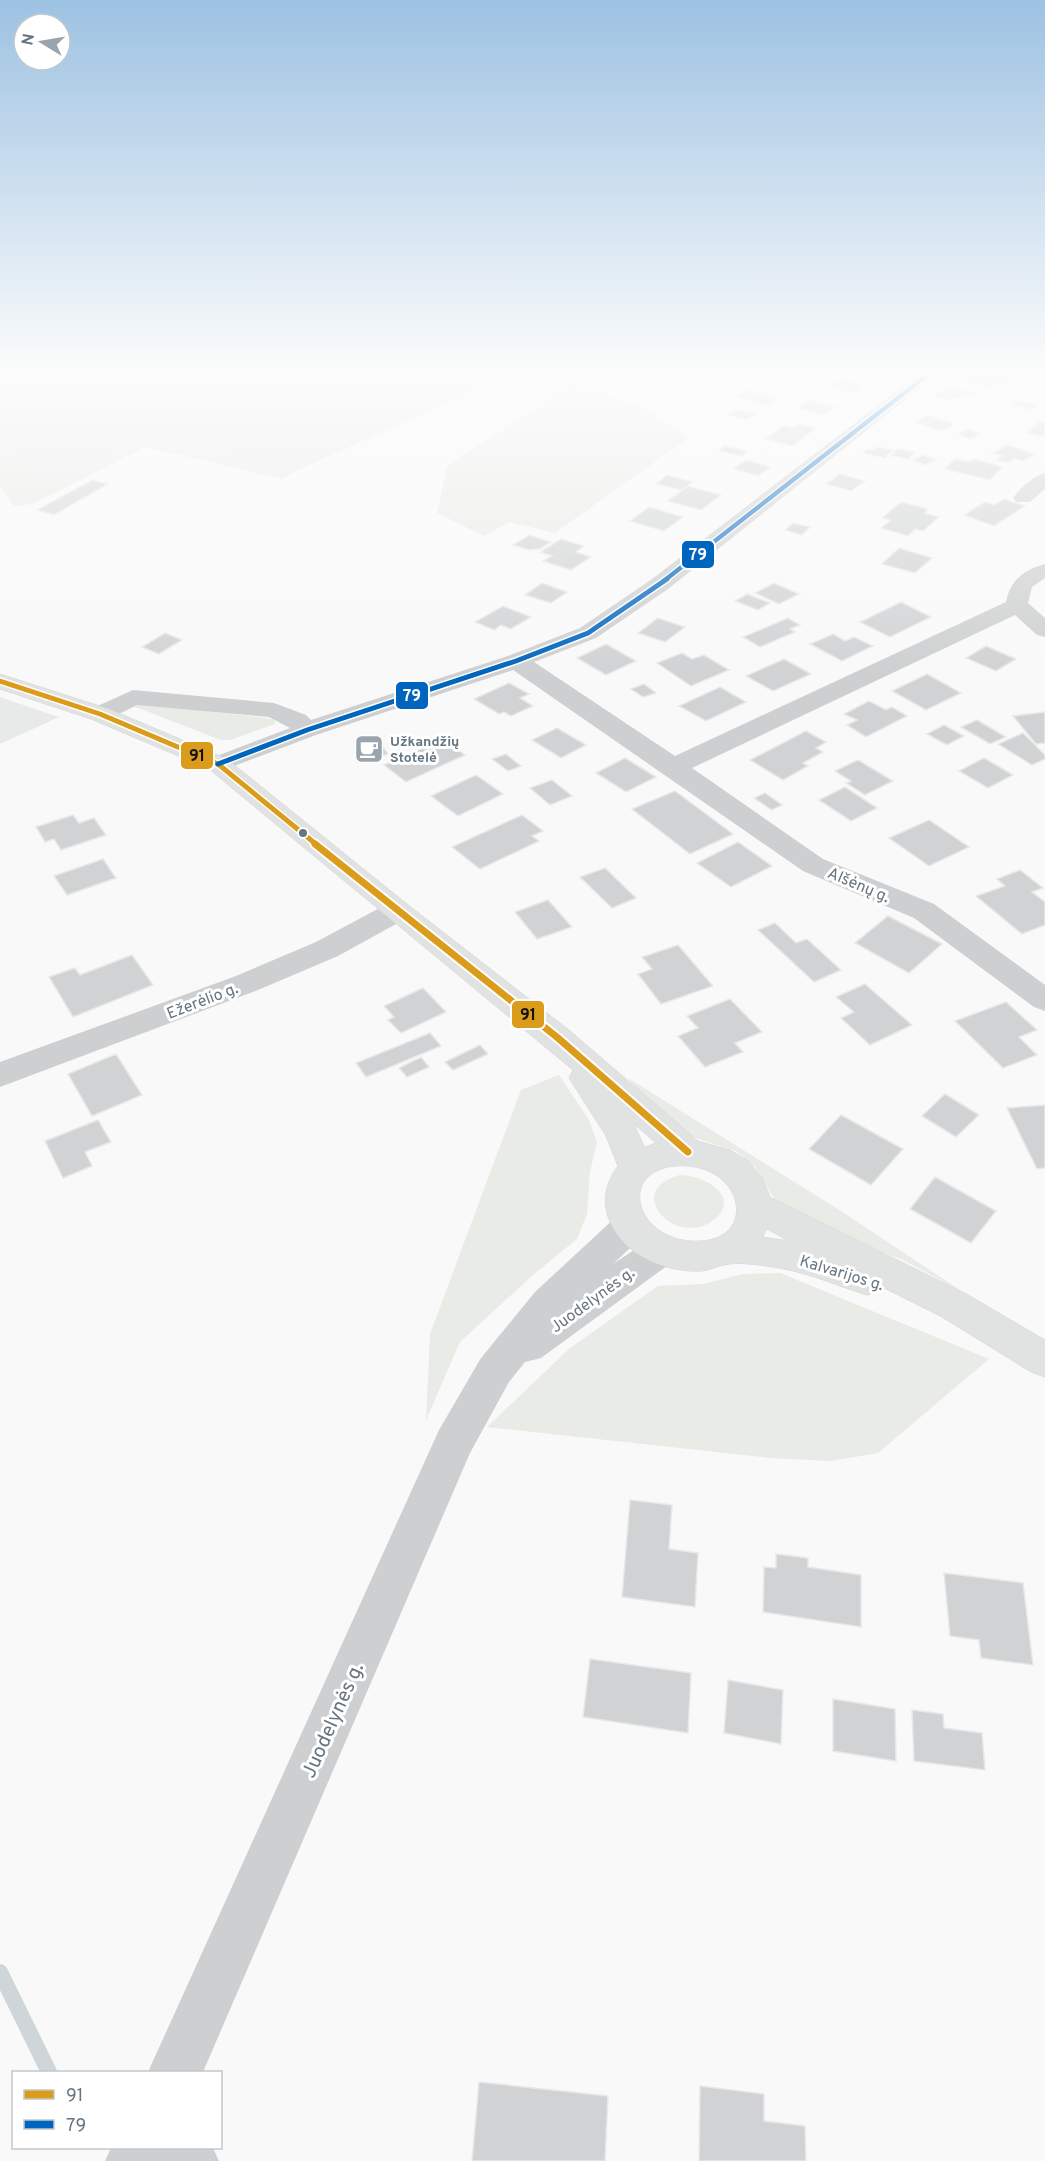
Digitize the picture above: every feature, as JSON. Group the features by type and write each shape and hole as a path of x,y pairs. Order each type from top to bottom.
{"main road":[{"path":"0,681 100,714 219,764 558,1038 688,1152"},
{"path":"558,1038 622,1133 636,1168"},
{"path":"688,1152 708,1155 726,1163 741,1175 751,1189 755,1205 753,1222 743,1237 727,1249 706,1255 684,1256 662,1250 643,1240 630,1226 622,1211 621,1195 626,1180 636,1168 651,1158 669,1153 688,1152"},
{"name":"Kalvarijos g.","path":"755,1205 797,1230 844,1250 955,1307 1045,1360"},
{"name":"Kalvarijos g.","path":"727,1249 783,1254 955,1307"}],"street":[{"path":"219,764 307,730 516,662 588,633 660,584 802,473"},
{"path":"1023,498 1045,479"},
{"path":"1017,605 1021,585 1031,575 1045,570"},
{"path":"1017,605 1045,630"},
{"path":"673,767 1017,605"},
{"name":"Alšėnų g.","path":"516,662 673,767 813,865 924,911 1045,1000"},
{"path":"100,714 133,697 274,710 297,720 307,730"},
{"name":"Ežerėlio g.","path":"0,1075 247,983 327,949 397,910"},
{"name":"Juodelynės g.","path":"176,2071 454,1443 495,1370 548,1303 630,1226"},
{"name":"Juodelynės g.","path":"495,1370 662,1250"}],"shaded area":[{"path":"0,473 44,473 53,478 67,473 95,473 33,504 14,506 0,487"},
{"path":"44,473 67,473 53,478"},
{"path":"256,473 293,473 282,479"},
{"path":"446,473 640,473 555,533 509,522 484,536 437,513"},
{"path":"0,697 59,717 0,744"},
{"path":"146,704 266,718 275,720 275,724 230,740 221,740 133,706"},
{"path":"559,1075 589,1120 597,1142 590,1172 587,1214 577,1239 534,1274 460,1342 426,1420 430,1334 521,1090"},
{"path":"628,1078 841,1211 966,1294 903,1260 823,1229 785,1209 771,1194 755,1167 736,1151 678,1132 643,1098"},
{"path":"680,1175 699,1178 716,1188 722,1195 724,1202 722,1210 715,1219 700,1227 685,1227 672,1223 661,1215 655,1204 655,1193 663,1183"},
{"path":"780,1273 989,1359 878,1453 831,1461 770,1458 487,1427 570,1348 658,1286 704,1284 742,1274"}],"building":[{"path":"747,473 763,473 758,476"},
{"path":"960,473 997,473 990,480"},
{"path":"840,474 865,481 851,491 826,484"},
{"path":"667,475 693,482 681,490 656,484"},
{"path":"92,480 108,484 54,515 37,510"},
{"path":"688,486 721,495 701,510 667,501"},
{"path":"1004,499 1025,506 994,526 964,515 985,502 994,505"},
{"path":"901,502 928,509 925,513 939,517 923,531 915,529 908,536 881,528 891,520 882,518"},
{"path":"649,507 683,517 664,531 630,521"},
{"path":"793,523 810,527 802,535 785,530"},
{"path":"529,535 551,542 540,549 529,550 513,545"},
{"path":"561,539 584,546 576,552 591,557 571,570 543,561 552,556 540,552"},
{"path":"899,548 932,558 915,573 882,564"},
{"path":"542,583 567,592 551,603 525,595"},
{"path":"774,583 799,594 779,604 755,593"},
{"path":"747,594 770,603 758,610 735,601"},
{"path":"901,602 931,617 890,637 860,622"},
{"path":"503,606 531,617 511,629 501,625 494,630 475,622"},
{"path":"658,618 685,627 665,642 638,633"},
{"path":"788,618 800,625 790,629 795,632 760,647 743,637"},
{"path":"165,633 182,640 159,654 142,647"},
{"path":"833,634 845,641 854,637 873,646 842,661 810,644"},
{"path":"606,644 636,661 606,675 577,658"},
{"path":"986,646 1016,659 996,671 966,658"},
{"path":"682,653 692,659 704,655 729,670 691,686 657,663"},
{"path":"784,659 811,674 773,691 746,676"},
{"path":"927,674 961,693 926,710 892,691"},
{"path":"509,683 529,694 520,698 533,706 511,716 504,712 499,714 474,699"},
{"path":"644,684 656,693 643,697 631,689"},
{"path":"720,687 746,702 706,721 679,706"},
{"path":"869,701 886,710 892,707 907,716 866,737 847,725 857,720 844,714"},
{"path":"1045,712 1045,743 1036,744 1013,716"},
{"path":"977,720 1006,737 990,744 961,727"},
{"path":"944,725 964,736 947,745 927,734"},
{"path":"557,728 586,745 561,758 532,740"},
{"path":"806,731 826,742 816,748 823,752 803,763 808,766 783,780 750,760"},
{"path":"1023,733 1045,755 1045,759 1032,765 998,744"},
{"path":"443,739 465,755 406,782 384,765"},
{"path":"380,743 388,754 364,760 356,750"},
{"path":"506,754 521,766 508,771 492,759"},
{"path":"625,758 656,777 626,792 596,773"},
{"path":"984,758 1013,775 988,788 959,771"},
{"path":"858,760 893,781 865,795 846,783 851,781 835,771"},
{"path":"476,775 503,794 458,816 431,796"},
{"path":"552,780 572,796 550,805 530,788"},
{"path":"845,787 877,808 851,821 819,800"},
{"path":"675,791 733,834 690,854 632,809"},
{"path":"765,793 782,805 772,810 754,798"},
{"path":"73,815 79,823 94,818 106,835 61,850 54,839 45,842 36,827"},
{"path":"522,815 543,831 532,836 539,841 480,869 452,847"},
{"path":"929,820 969,847 929,866 889,838"},
{"path":"738,842 772,866 731,887 697,863"},
{"path":"103,859 116,878 67,895 54,876"},
{"path":"605,868 636,898 612,908 580,877"},
{"path":"1020,870 1043,888 1032,892 1045,902 1045,925 1022,934 976,896 1005,886 997,879"},
{"path":"548,900 572,927 537,939 515,912"},
{"path":"888,916 942,944 909,973 855,943"},
{"path":"775,923 796,943 807,939 841,970 814,982 758,930"},
{"path":"678,945 713,986 661,1004 638,974 652,969 642,957"},
{"path":"132,955 153,985 73,1017 49,977 75,968 80,975"},
{"path":"865,984 912,1025 870,1045 841,1018 854,1012 836,997"},
{"path":"423,988 446,1012 401,1033 388,1020 394,1017 384,1006"},
{"path":"730,999 762,1032 735,1043 743,1052 705,1067 678,1036 698,1028 687,1016"},
{"path":"1006,1002 1037,1030 1019,1037 1037,1055 1003,1068 955,1021"},
{"path":"430,1033 441,1046 366,1077 356,1063"},
{"path":"480,1045 488,1054 453,1070 445,1062"},
{"path":"116,1054 142,1095 92,1116 68,1074"},
{"path":"421,1057 429,1067 407,1077 399,1068"},
{"path":"945,1094 979,1115 956,1137 922,1116"},
{"path":"1045,1105 1045,1168 1037,1169 1007,1108"},
{"path":"841,1115 903,1149 871,1185 809,1149"},
{"path":"98,1120 111,1142 85,1152 92,1166 63,1178 45,1141"},
{"path":"935,1177 996,1211 971,1243 910,1209"},
{"path":"630,1500 672,1505 669,1549 698,1553 695,1607 622,1597"},
{"path":"776,1554 808,1558 808,1567 861,1575 861,1627 763,1612 764,1567 776,1568"},
{"path":"944,1573 1023,1583 1033,1665 981,1658 979,1640 950,1636"},
{"path":"590,1659 691,1673 688,1733 583,1717"},
{"path":"728,1680 783,1690 781,1744 724,1733"},
{"path":"833,1699 895,1709 896,1761 833,1751"},
{"path":"912,1710 943,1714 944,1728 982,1733 985,1770 914,1761"},
{"path":"479,2082 608,2096 605,2161 472,2161"},
{"path":"700,2086 764,2094 764,2121 805,2126 806,2161 699,2161"}],"waterway":[{"path":"0,1972 49,2071"}],"transit line":[{"name":"79","path":"218,764 307,730 516,661 588,633 660,584 802,473"},
{"name":"91","path":"0,681 100,714 218,764 397,911 558,1038 688,1152"}],"place":[{"name":"Užkandžių Stotelė","path":"369,749"}]}
